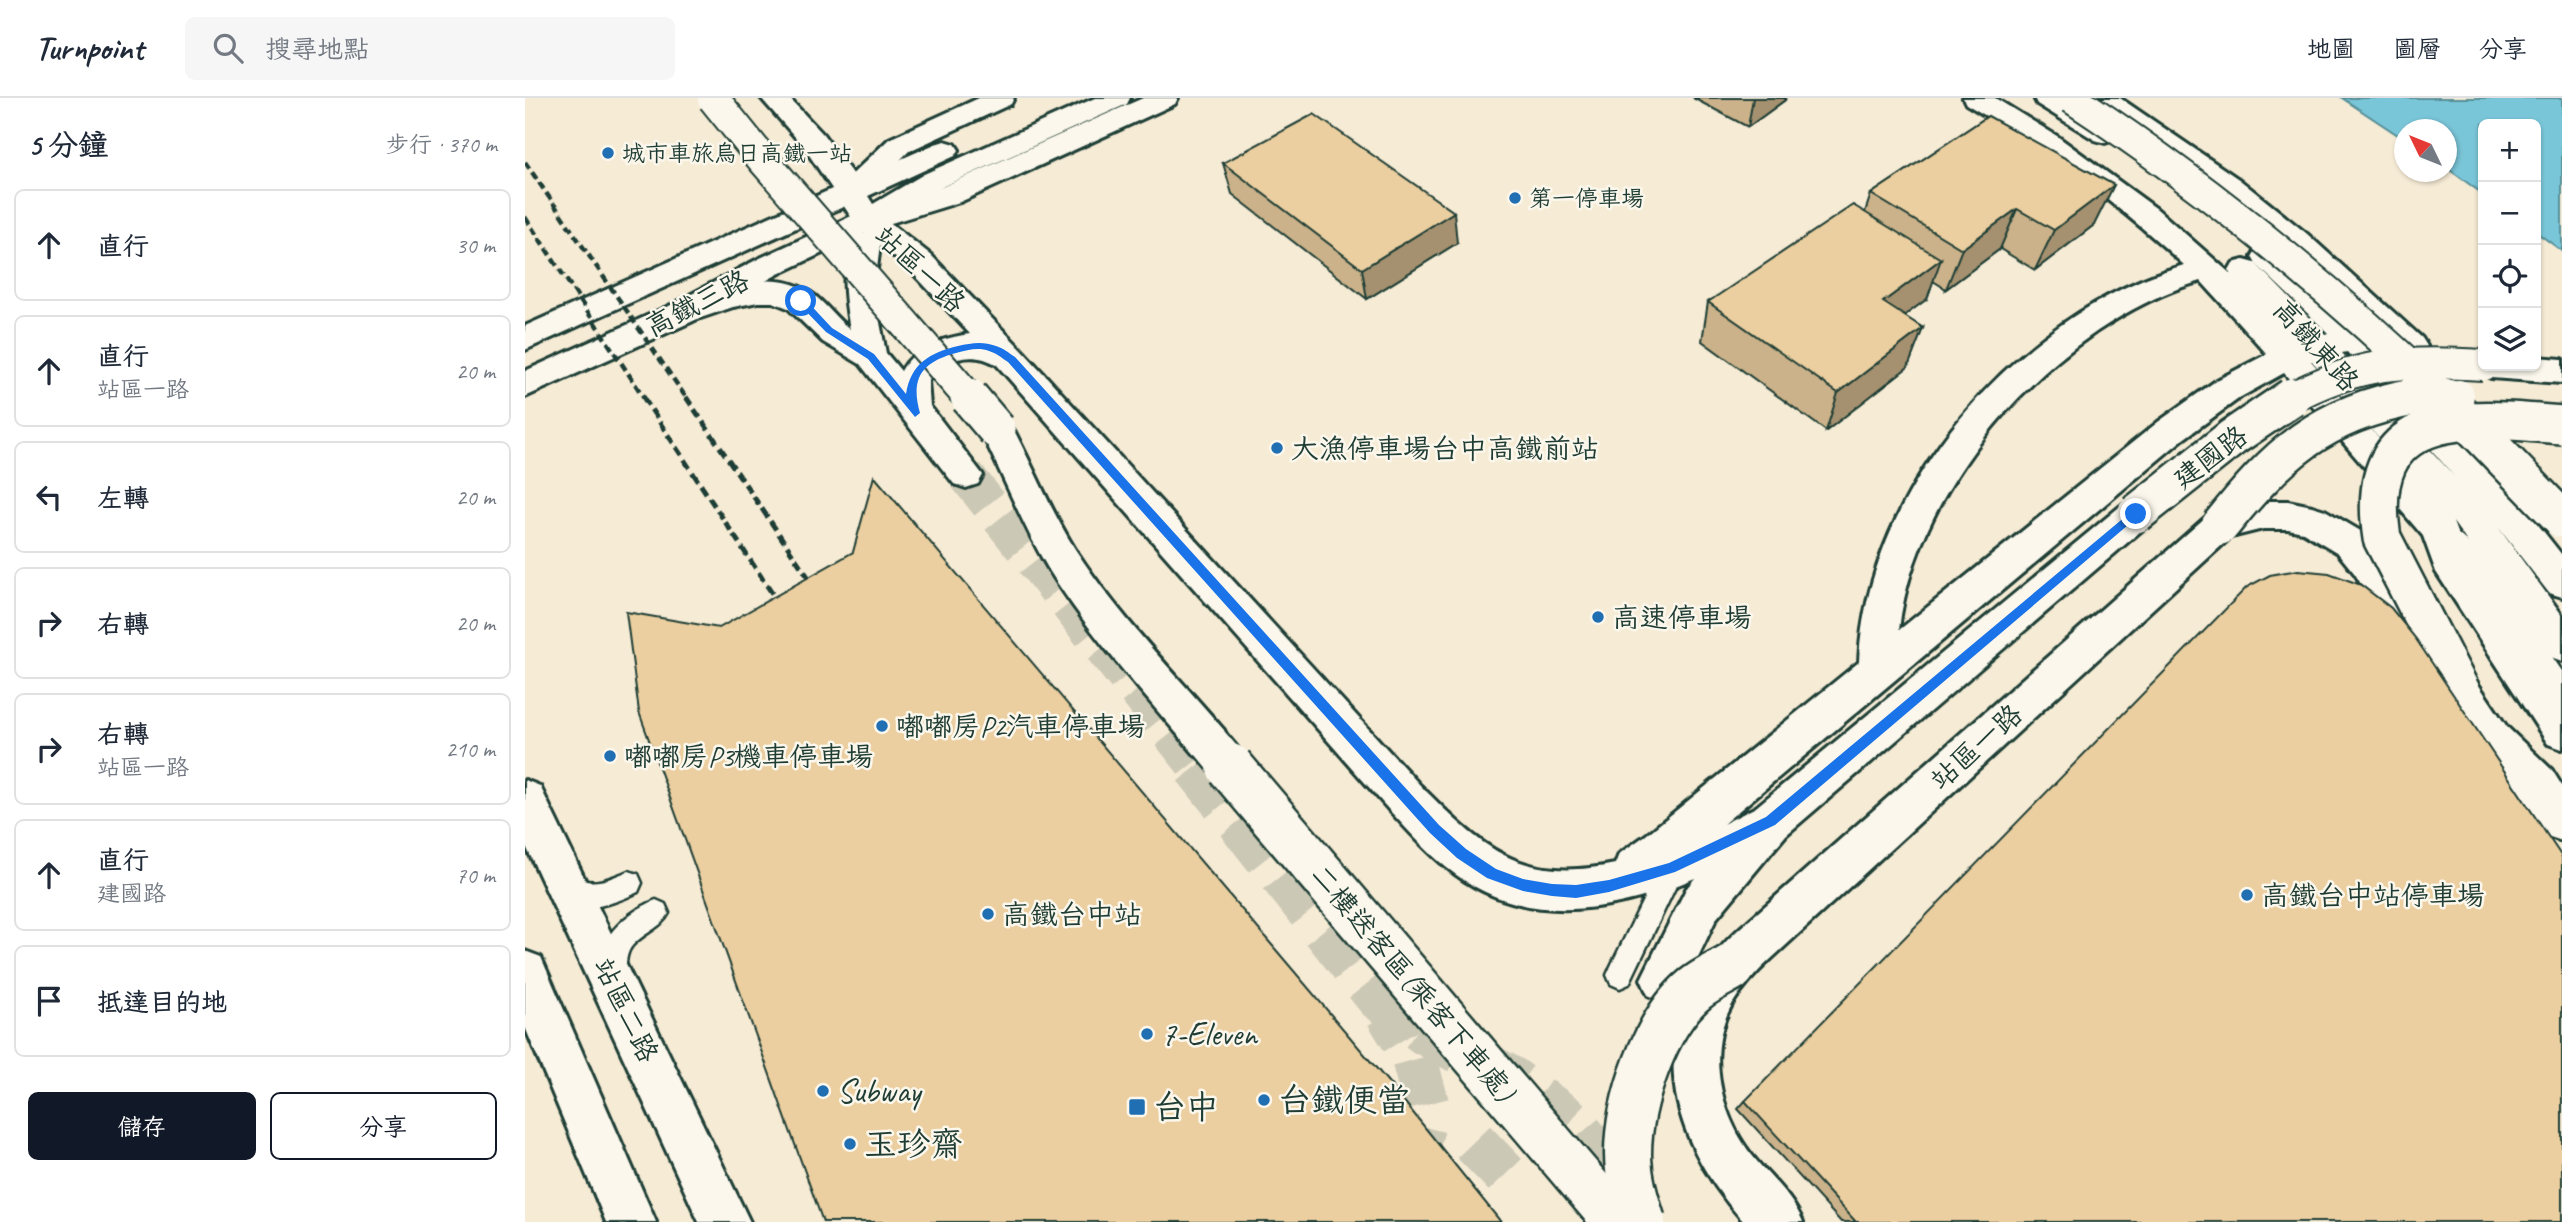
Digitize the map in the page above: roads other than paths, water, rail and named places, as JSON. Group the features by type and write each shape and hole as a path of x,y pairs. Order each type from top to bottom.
{"street":[{"name":"二樓送客區(乘客下車處)","path":"713,98 763,160 997,430 1045,530 1085,593 1617,1222"},
{"name":"站區一路","path":"775,98 813,140 868,220 920,262 1012,359 1395,787 1462,853 1492,873 1523,885 1576,891 1609,886 1671,868 1770,821"},
{"name":"高鐵三路","path":"851,192 899,145 1001,98"},
{"name":"高鐵三路","path":"525,339 851,192 1070,98"},
{"name":"高鐵三路","path":"525,385 680,314 769,266 868,220 934,180 1117,98"},
{"name":"高鐵三路","path":"868,220 950,195 1165,98"},
{"path":"1976,98 2060,149 2105,182 2208,269 2239,300 2304,352 2439,530 2449,562 2562,730"},
{"name":"高鐵東路","path":"2018,98 2082,138 2176,209 2268,293 2304,352 2476,524 2562,645"},
{"name":"高鐵東路","path":"2047,98 2108,136 2200,201 2262,253 2354,339 2515,522 2562,582"},
{"path":"2072,98 2170,164 2281,251 2411,365 2562,519"},
{"path":"2102,98 2231,187 2400,334 2552,494"},
{"name":"站區一路","path":"868,220 859,292 871,356 965,475"},
{"path":"1878,668 1881,620 1893,573 1918,509 1964,436 2004,391 2050,351 2083,327 2157,285 2208,269"},
{"path":"680,314 741,295 763,292 787,294 801,301 829,330 871,356"},
{"name":"站區一路","path":"1609,886 1661,849 1878,668 2167,435 2225,392 2304,352 2354,339 2400,334"},
{"path":"915,413 910,395 913,380 922,365 936,355 975,345 993,348 1012,359"},
{"name":"建國路","path":"1882,727 2136,514 2275,408 2312,387 2341,375 2375,367 2413,362 2478,365"},
{"path":"2541,370 2562,371"},
{"name":"站區一路","path":"1642,1222 1633,1197 1628,1153 1634,1110 1644,1069 1662,1030 1693,990 1732,967 2220,526 2273,462 2310,435 2345,415 2373,405 2446,395 2562,402"},
{"path":"2462,693 2382,538 2375,513 2383,470 2393,453 2409,438 2429,428 2455,421 2483,419 2562,425"},
{"path":"2220,526 2263,515 2288,515 2312,520 2351,543 2368,564 2404,622 2462,693 2493,740 2537,783 2562,822"},
{"name":"站區一路","path":"1664,979 1701,904 1770,821 1882,727"},
{"name":"站區二路","path":"525,799 726,1222"},
{"name":"站區一路","path":"1732,967 1709,1002 1695,1043 1696,1081 1704,1120 1723,1157 1779,1222"},
{"path":"525,973 631,1222"}],"lane":[{"path":"2552,494 2562,539"},
{"path":"2439,530 2473,560 2562,690"},
{"path":"1620,975 1671,868 1735,788"},
{"path":"566,887 579,895 593,897 629,883"},
{"path":"616,988 612,967 615,950 623,936 638,922 656,913"}],"water":[{"path":"2342,98 2562,98 2562,251 2541,236 2541,119 2478,119 2478,190 2457,175 2457,119 2394,119 2394,132"}],"tunnel":[{"path":"966,475 1198,769"},
{"path":"1196,767 1378,997 1426,1033 1511,1079 1571,1122"},
{"path":"1363,1222 1381,1205 1413,1161 1427,1107 1413,1054 1388,1013"},
{"path":"1423,1222 1536,1116 1550,1114 1571,1122"},
{"path":"1571,1122 1640,1203"}],"railway":[{"path":"525,162 687,399"},
{"path":"525,217 645,399"},
{"path":"643,397 785,613"},
{"path":"686,397 819,593"}],"place":[{"name":"城市車旅烏日高鐵一站","path":"608,153"},
{"name":"第一停車場","path":"1515,198"},
{"name":"大漁停車場台中高鐵前站","path":"1277,448"},
{"name":"高速停車場","path":"1598,617"},
{"name":"嘟嘟房P2汽車停車場","path":"882,726"},
{"name":"嘟嘟房P3機車停車場","path":"610,756"},
{"name":"高鐵台中站停車場","path":"2247,895"},
{"name":"高鐵台中站","path":"988,914"},
{"name":"7-Eleven","path":"1147,1034"},
{"name":"Subway","path":"823,1091"},
{"name":"台鐵便當","path":"1264,1100"},
{"name":"台中","path":"1137,1107"},
{"name":"玉珍齋","path":"850,1144"}]}
